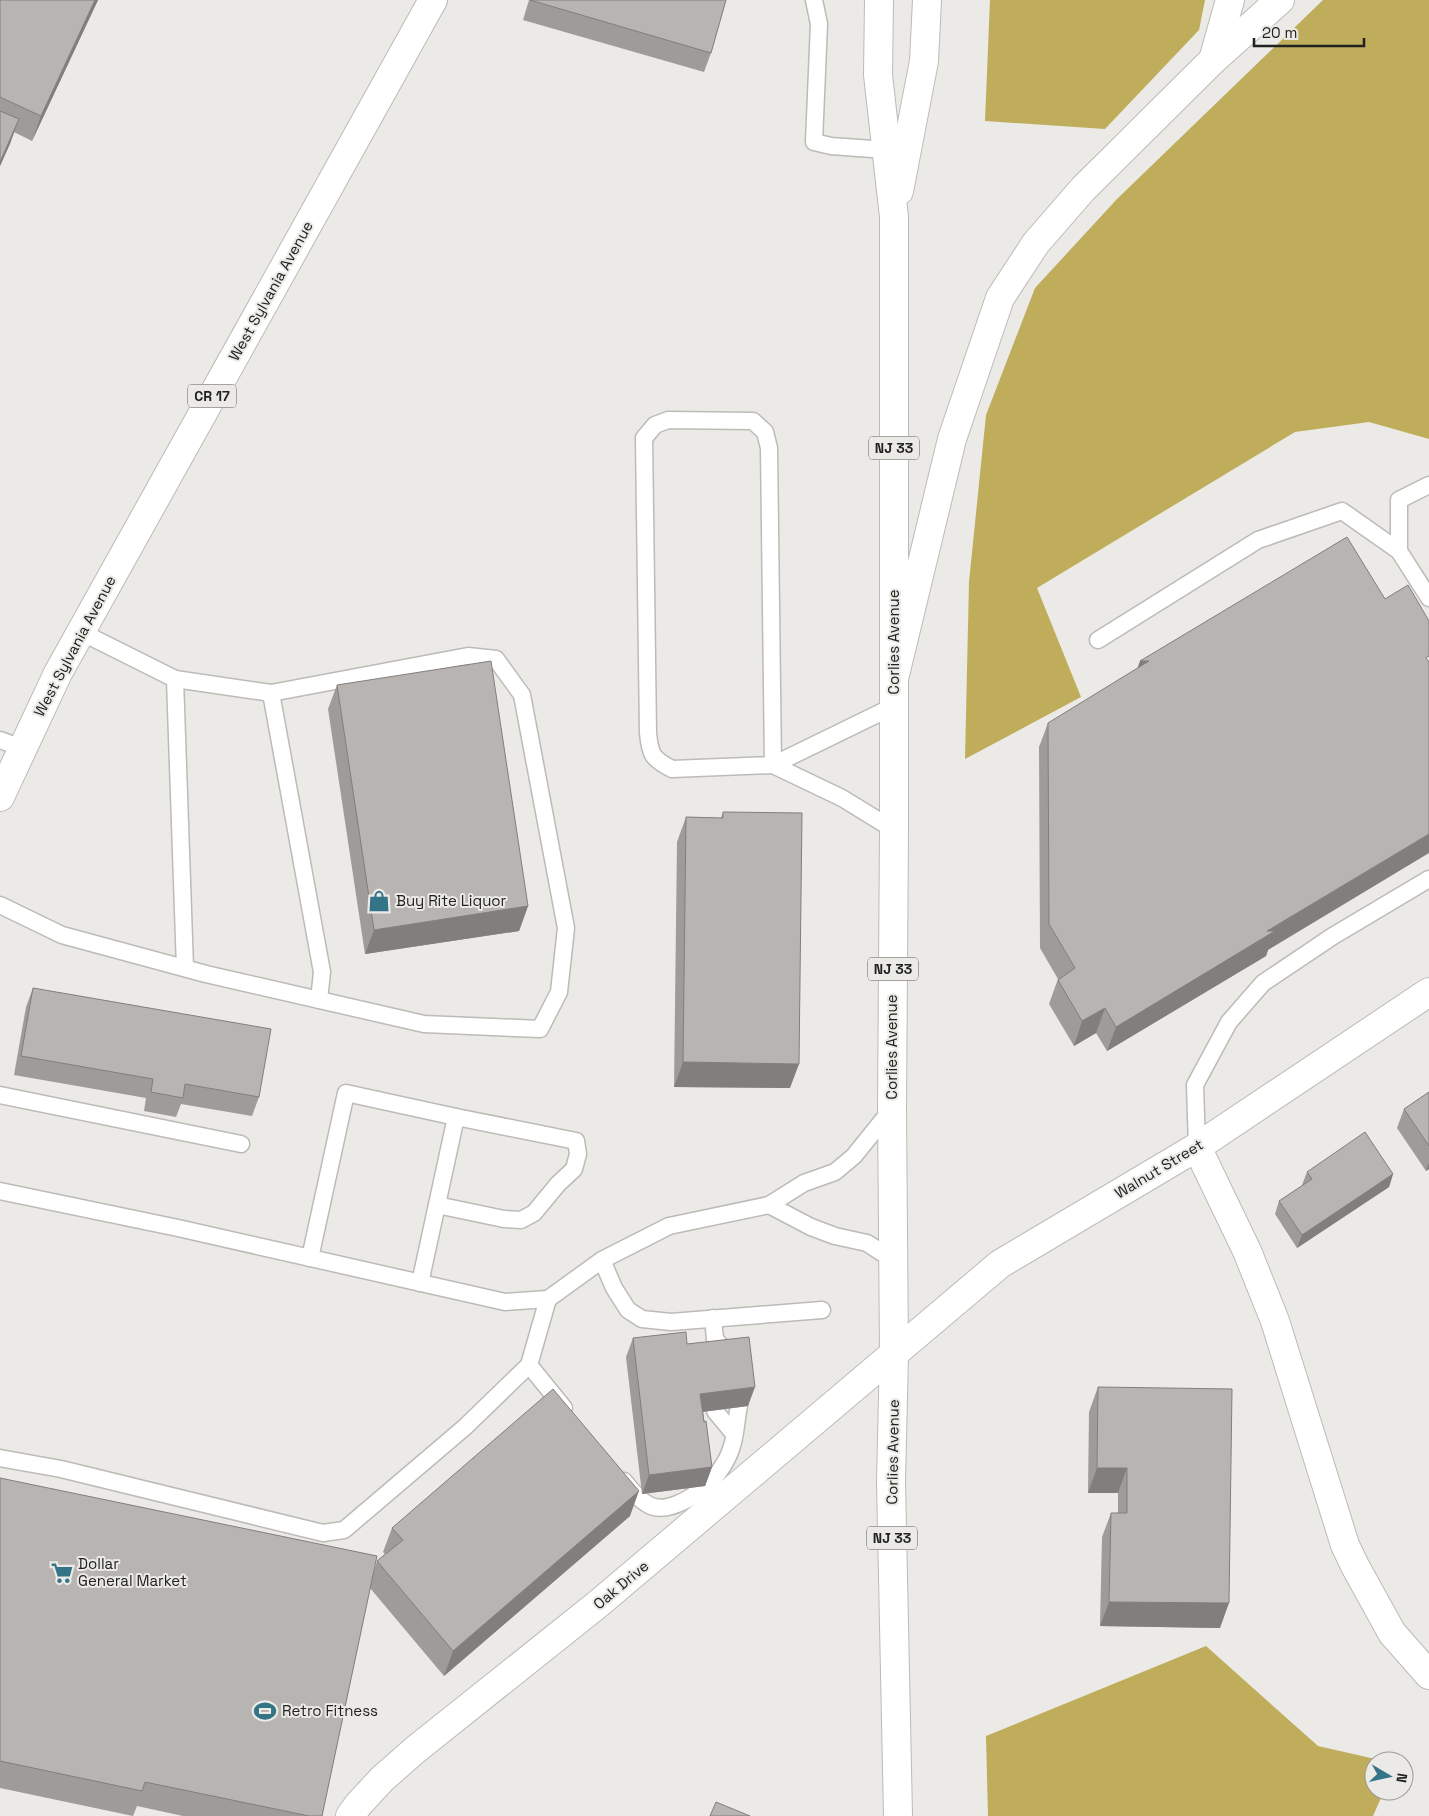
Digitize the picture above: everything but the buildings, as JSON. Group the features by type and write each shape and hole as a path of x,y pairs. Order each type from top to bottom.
{"main road":[{"name":"West Sylvania Avenue","path":"0,797 11,744 58,673 82,632 433,0"},
{"name":"NJ 33","path":"879,0 878,75 894,218"},
{"name":"NJ 33","path":"894,218 924,61 927,0"},
{"path":"1213,60 1230,0"},
{"path":"894,679 952,439 1000,298 1036,243 1083,189 1213,60 1280,0"},
{"name":"Corlies Avenue","path":"894,218 892,1109 894,1354 891,1481 898,1816"},
{"name":"Walnut Street","path":"894,1354 1000,1264 1197,1147 1429,992"},
{"path":"1197,1147 1247,1251 1275,1322 1349,1552 1392,1633 1429,1675"},
{"name":"Oak Drive","path":"350,1816 382,1779 415,1750 598,1604 894,1354"}],"lane":[{"path":"814,0 819,24 814,142 831,146 886,150"},
{"path":"773,765 769,448 765,432 753,421 668,420 655,426 644,438 648,733 650,752 662,764 672,770 773,765 894,706"},
{"path":"1400,550 1399,500 1429,485"},
{"path":"1098,640 1258,540 1342,511 1400,550 1429,598"},
{"path":"0,905 62,935 185,968 424,1024 540,1028 559,992 566,928 522,695 496,659 468,656 271,693 175,680 82,632"},
{"path":"175,680 185,968"},
{"path":"271,693 322,972 319,1000"},
{"path":"773,765 842,798 894,830"},
{"path":"1197,1147 1196,1085 1229,1022 1263,983 1333,936 1429,879"},
{"path":"310,1258 346,1093 576,1141 578,1154 574,1169 534,1212 521,1220 504,1219 437,1205"},
{"path":"0,1095 241,1144"},
{"path":"0,1191 505,1302 548,1299 602,1260 670,1226 770,1205 804,1183 835,1172 854,1156 892,1109"},
{"path":"420,1283 456,1117"},
{"path":"770,1205 811,1227 868,1243 893,1260"},
{"path":"602,1260 614,1288 628,1310 642,1319 671,1322 822,1310"},
{"path":"0,1458 61,1469 323,1533 344,1530 465,1427 529,1365 548,1299"},
{"path":"709,1354 715,1338 713,1318"},
{"path":"715,1338 729,1355"},
{"path":"529,1365 576,1423"},
{"path":"611,1466 634,1494 650,1506 663,1508 679,1503 704,1489 718,1472 732,1448 739,1406"},
{"path":"715,1411 734,1434"}],"shaded area":[{"path":"990,0 1205,0 1199,30 1105,129 985,121"},
{"path":"1323,0 1429,0 1429,439 1369,422 1295,432 1037,588 1081,697 965,759 969,582 986,415 1035,288 1117,199"},
{"path":"1206,1646 1318,1746 1364,1756 1364,1801 1380,1801 1373,1816 988,1816 986,1736"}],"place":[{"name":"Buy Rite Liquor","path":"379,901"},
{"name":"Dollar General Market","path":"62,1573"},
{"name":"Retro Fitness","path":"265,1711"}]}
